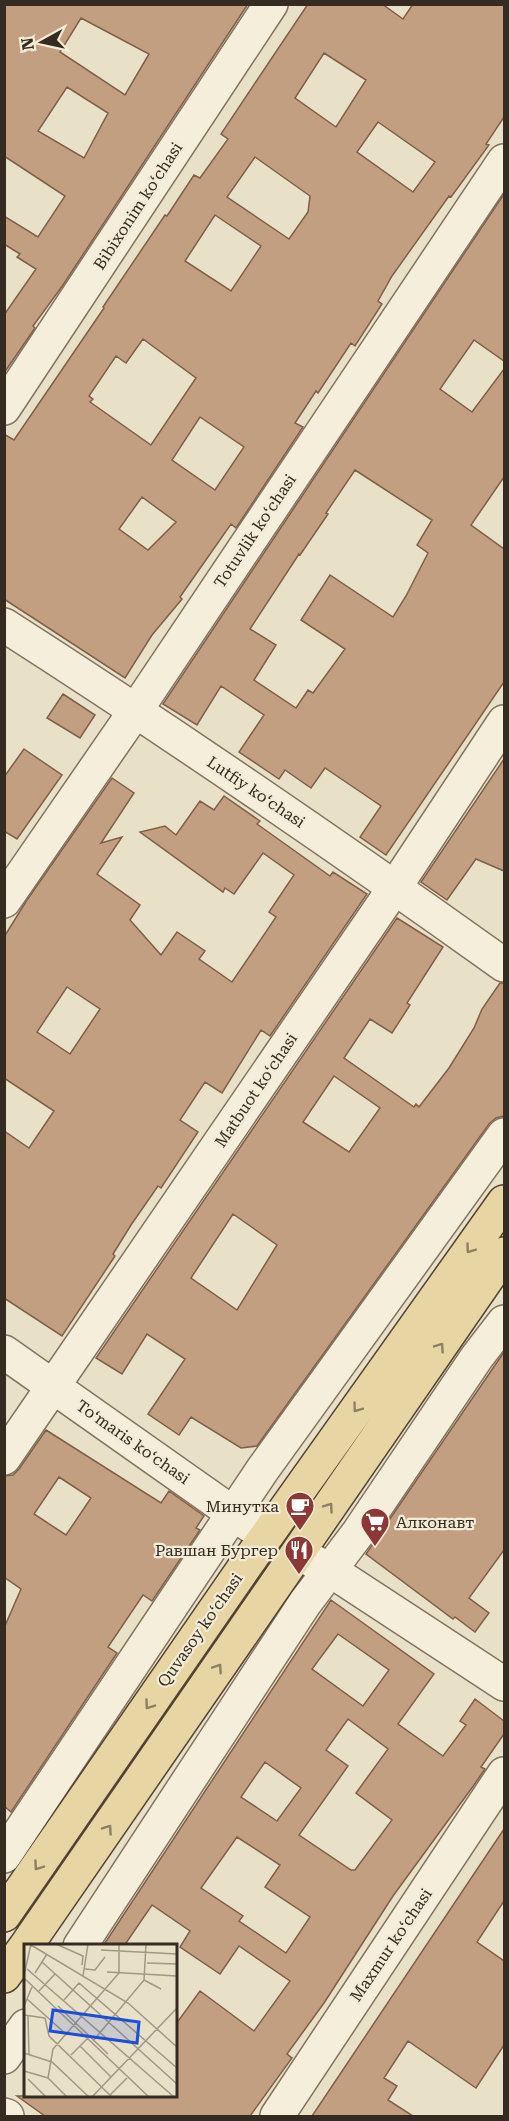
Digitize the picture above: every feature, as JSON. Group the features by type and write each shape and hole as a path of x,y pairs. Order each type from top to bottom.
{"main road":[{"name":"Quvasoy koʻchasi","path":"4,1915 265,1537 504,1202"},
{"path":"27,1944 504,1254"},
{"path":"4,1976 24,1949"}],"street":[{"name":"Bibixonim koʻchasi","path":"4,408 271,4"},
{"name":"Totuvlik koʻchasi","path":"4,901 136,710 504,161"},
{"name":"Lutfiy koʻchasi","path":"4,625 136,710 395,887 504,965"},
{"name":"Matbuot koʻchasi","path":"4,1458 395,887 504,722"},
{"path":"4,1856 263,1469 504,1135"},
{"path":"81,1944 305,1603 357,1533 504,1322"},
{"name":"Toʻmaris koʻchasi","path":"4,1352 265,1537 330,1570 504,1684"},
{"name":"Maxmur koʻchasi","path":"278,2116 504,1774"},
{"path":"4,2057 24,2029"}],"building":[{"path":"4,4 248,4 4,373 4,315 36,269 17,257 20,254 4,244 4,216 38,237 65,196 4,156","holes":["81,18 149,54 125,95 60,52","67,87 108,113 84,158 38,131"]},
{"path":"308,4 382,4 403,19 413,4 504,4 504,117 486,144 489,145 392,276 378,301 382,304 355,346 351,343 318,393 316,391 295,423 303,427 236,528 231,524 180,597 182,599 152,635 125,678 4,599 4,434 14,440 165,215 167,216 194,175 200,178 228,139 221,134","holes":["324,53 366,80 336,127 295,98","378,122 435,162 413,192 357,152","255,157 310,196 308,212 289,239 227,197","215,215 261,246 231,291 185,261","143,339 196,378 151,445 90,402 93,399 89,396 116,356 126,363","200,417 244,447 215,490 172,460","142,497 176,522 148,550 119,529"]},
{"path":"504,194 504,361 474,340 440,389 472,412 504,369 504,477 471,525 504,549 504,682 386,855 360,837 381,806 325,768 311,788 285,770 279,779 239,752 264,715 221,686 197,725 163,704","holes":["355,470 432,520 417,545 428,553 393,617 330,575 301,620 345,649 313,693 308,690 296,708 254,680 276,645 250,629"]},
{"path":"63,694 95,715 80,738 47,718"},
{"path":"24,749 62,775 17,839 4,831 4,777"},
{"path":"504,759 504,871 476,859 447,900 421,882"},
{"path":"112,778 134,793 101,843 122,837 97,874 140,905 130,920 161,955 177,932 205,951 199,959 232,982 276,917 269,912 294,875 263,853 234,894 225,888 223,892 140,832 165,826 176,835 200,801 214,810 224,796 260,821 257,824 330,876 333,872 367,894 270,1036 261,1030 222,1093 205,1082 180,1120 198,1132 161,1188 158,1186 131,1225 113,1254 115,1256 62,1336 4,1298 4,1131 29,1148 54,1111 4,1078 4,937","holes":["67,987 100,1009 70,1054 37,1032"]},
{"path":"397,918 443,947 407,1003 410,1005 392,1033 370,1019 344,1058 414,1107 416,1104 419,1107 449,1068 474,1028 482,1009 500,983 504,983 504,1116 496,1118 489,1124 257,1446 241,1448 191,1417 179,1435 148,1414 185,1359 147,1334 122,1374 96,1358","holes":["334,1076 380,1108 349,1152 303,1122","233,1214 277,1245 237,1310 191,1278"]},
{"path":"504,1352 504,1550 469,1598 489,1613 475,1632 455,1617 453,1619 366,1554"},
{"path":"46,1430 161,1503 169,1491 204,1516 196,1528 200,1530 152,1601 143,1595 108,1647 117,1653 11,1812 4,1806 4,1628 21,1589 4,1577 4,1476 13,1475","holes":["59,1477 91,1498 66,1535 34,1514"]},
{"path":"331,1600 434,1674 398,1724 443,1756 466,1725 460,1721 475,1699 504,1721 504,1734 481,1767 485,1769 393,1896 324,2003 287,2054 292,2058 250,2116 45,2116 17,2096 177,2097 177,2023 200,1991 254,2031 290,1981 239,1946 220,1974 180,1947 190,1931 152,1905 125,1944 104,1944","holes":["338,1634 389,1670 363,1706 312,1669","348,1719 388,1749 356,1793 392,1820 355,1870 351,1870 299,1835 348,1766 326,1750","265,1762 301,1788 277,1821 241,1797","237,1837 280,1865 265,1887 310,1917 286,1953 239,1921 243,1916 201,1888"]},
{"path":"504,1829 504,1901 477,1942 504,1961 504,2045 476,2088 408,2041 384,2078 397,2086 388,2100 413,2116 312,2116"}],"place":[{"name":"Минутка","path":"300,1532"},
{"name":"Алконавт","path":"375,1548"},
{"name":"Равшан Бургер","path":"299,1576"}]}
